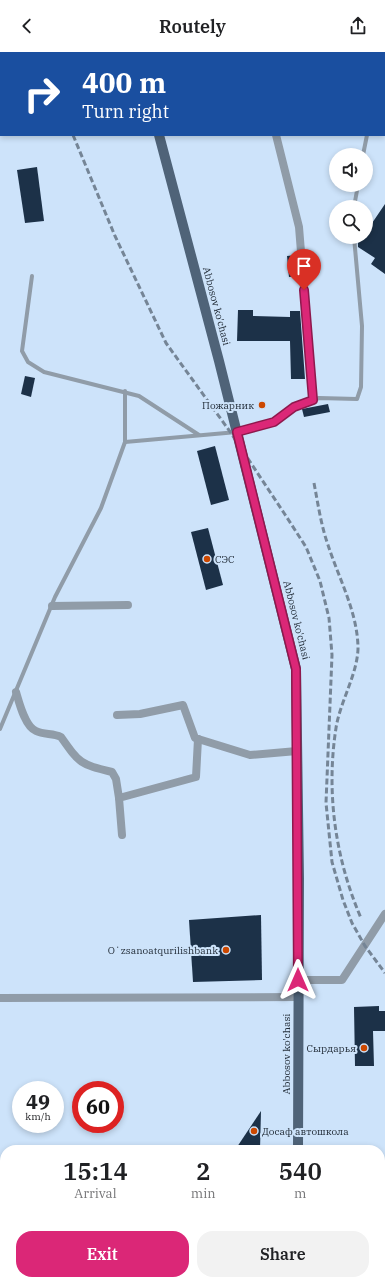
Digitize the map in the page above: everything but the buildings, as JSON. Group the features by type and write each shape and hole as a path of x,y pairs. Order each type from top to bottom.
{"main road":[{"name":"Abbosov ko'chasi","path":"159,136 237,432 296,669 298,1145"}],"street":[{"path":"276,136 299,227 313,400"},
{"path":"52,606 128,605"},
{"path":"16,692 23,713 32,729 36,732 61,737 79,761 86,765 112,772 116,779 122,835"},
{"path":"117,715 140,714 184,705 195,738 250,755 297,751"},
{"path":"119,798 196,777 198,739"},
{"path":"298,980 342,980 385,914"},
{"path":"0,998 298,997"}],"lane":[{"path":"364,148 367,136"},
{"path":"125,442 237,432 274,422 294,407 319,398 357,399 361,387 362,326 355,244"},
{"path":"32,276 22,351 28,362 44,372 125,391 139,396 199,436"},
{"path":"0,729 52,606 101,508 125,442 125,391"}],"railway":[{"path":"73,136 115,236 166,343 231,433 284,513 306,547 320,581 329,618 332,655 326,803 332,862 343,900 352,923 365,946 385,973"},
{"path":"314,483 326,537 332,558 347,596 355,622 357,636 358,649 355,669 341,708 336,728 332,776 335,824 339,848 352,895 361,918"}],"place":[{"name":"Пожарник","path":"262,405"},
{"name":"СЭС","path":"207,559"},
{"name":"Oʻzsanoatqurilishbank","path":"226,950"},
{"name":"Сырдарья","path":"364,1048"},
{"name":"Досаф автошкола","path":"254,1131"}],"route":[{"path":"298,980 299,878 296,669 237,432 274,422 294,407 313,400 304,290"}]}
